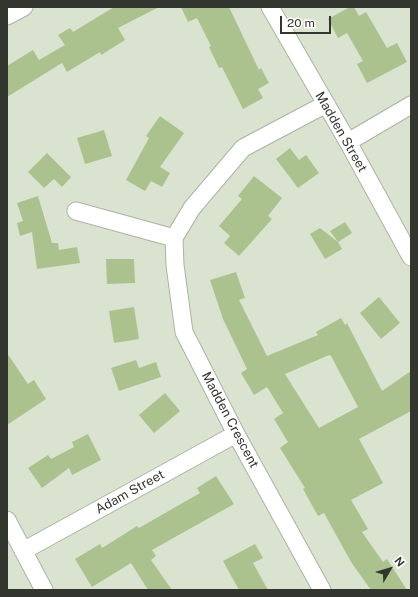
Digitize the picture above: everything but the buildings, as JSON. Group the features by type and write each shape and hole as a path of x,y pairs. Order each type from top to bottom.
{"street":[{"name":"Madden Street","path":"270,7 348,142 411,257"},
{"path":"76,211 174,238 192,208 243,148 326,104"},
{"path":"348,142 411,105"},
{"name":"Madden Crescent","path":"174,238 175,265 184,332 236,434 322,590"},
{"name":"Adam Street","path":"23,551 236,434"},
{"path":"7,520 44,590"}]}
